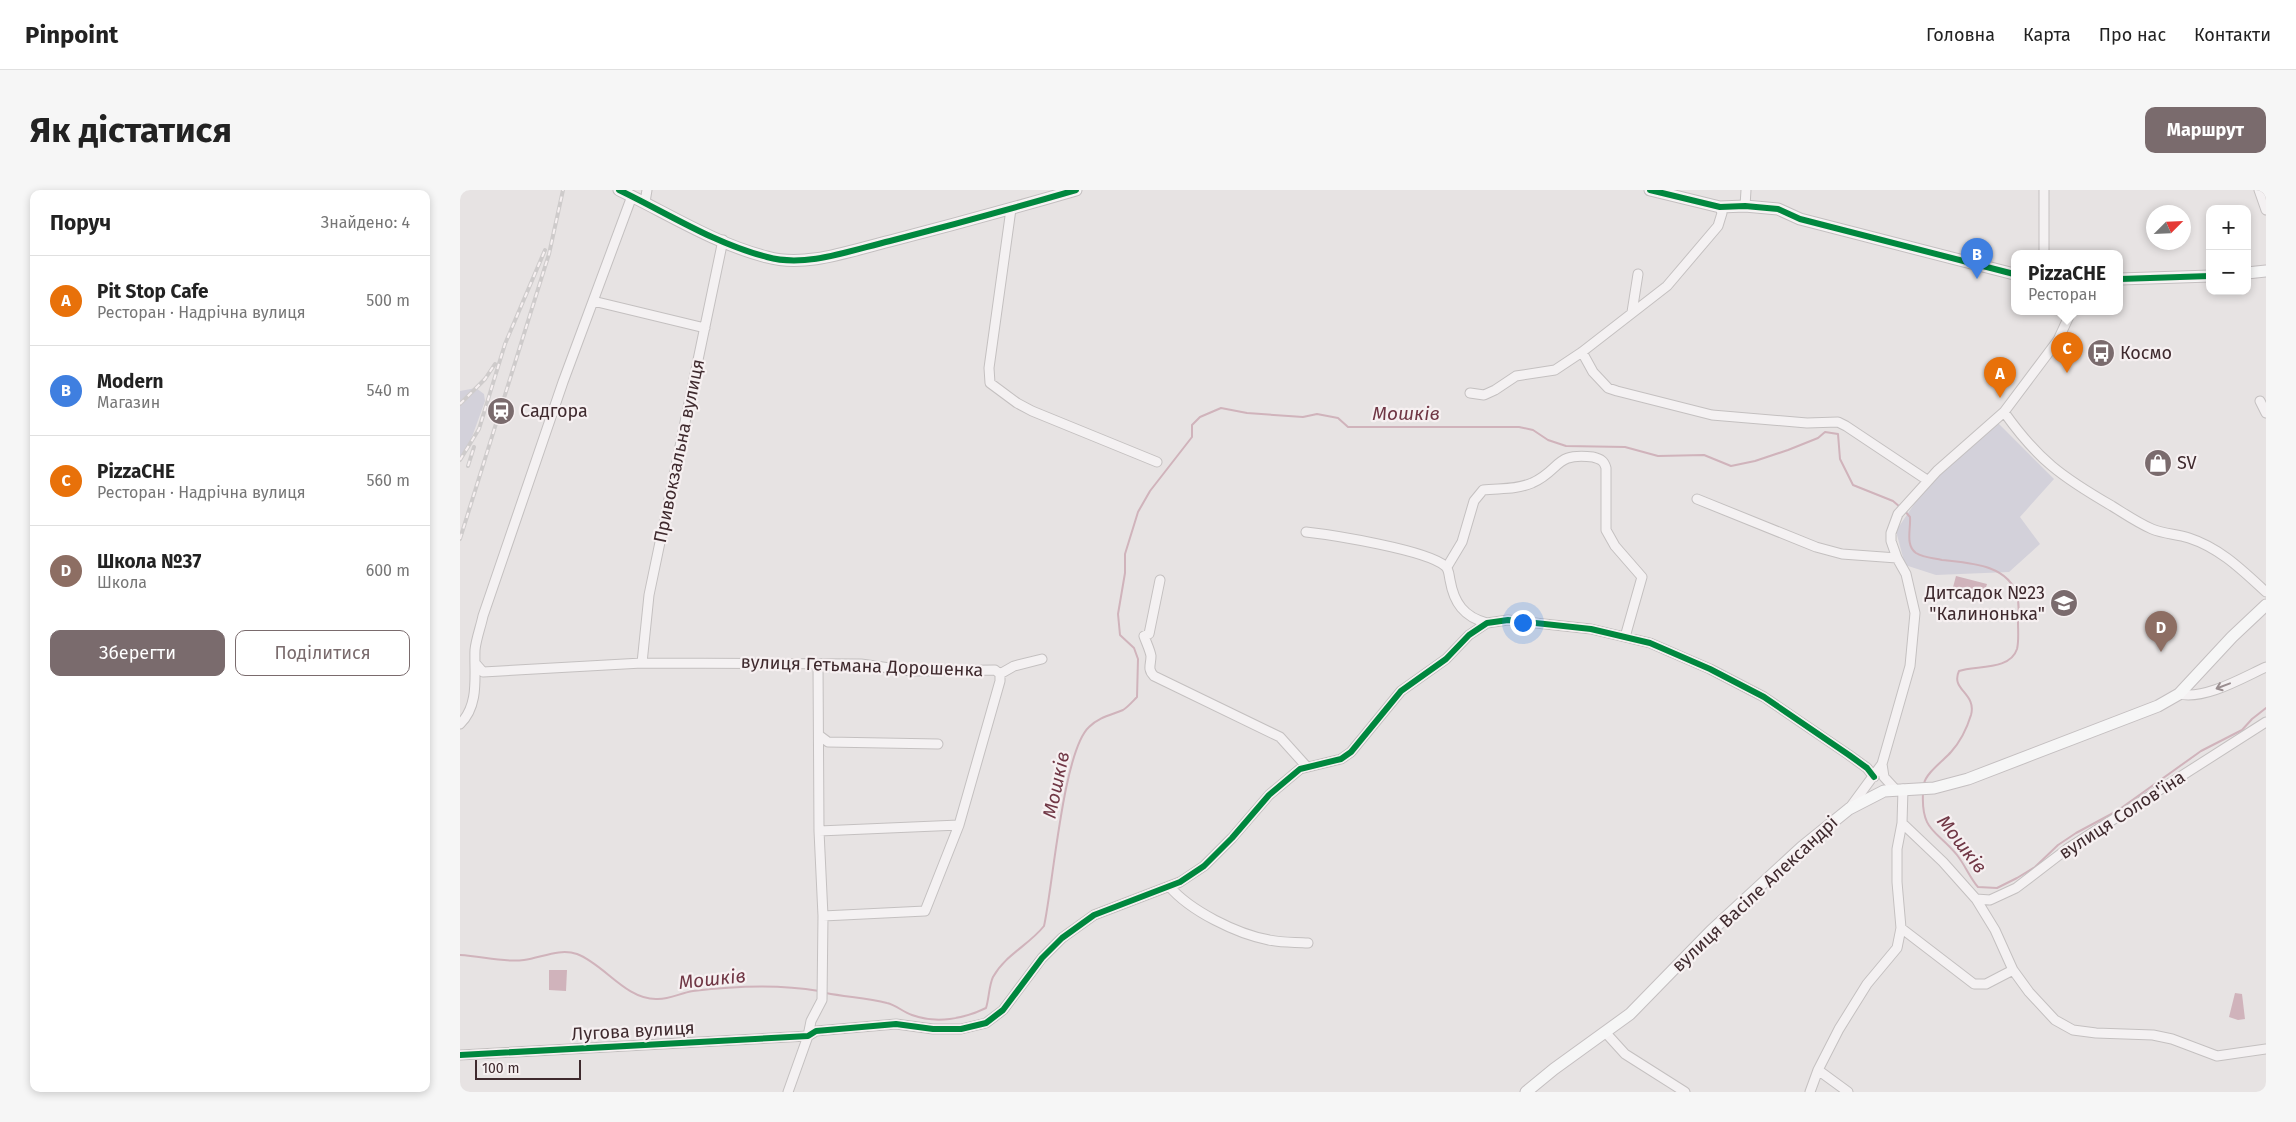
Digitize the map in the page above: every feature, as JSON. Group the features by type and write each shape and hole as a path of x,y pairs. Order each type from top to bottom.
{"main road":[{"path":"619,190 723,240 768,258 790,260 815,258 967,222 1076,190"},
{"path":"1650,190 1720,207 1745,206 1778,209 1800,219 2011,273"},
{"path":"2251,273 2266,271"},
{"path":"2123,279 2206,276"},
{"name":"вулиця Васіле Александрі","path":"1526,1092 1554,1069 1630,1014 1711,930 1773,873 1849,809 1874,795 1899,789 1934,788 1968,779 2158,706 2179,694 2232,637 2265,609"}],"street":[{"path":"645,202 647,190"},
{"path":"1745,206 1746,190"},
{"path":"2044,190 2044,250"},
{"path":"2259,190 2266,210"},
{"path":"460,724 472,710 476,664 475,649 483,616 563,382 632,196"},
{"path":"1470,393 1484,394 1495,390 1516,376 1555,370 1582,352 1632,312 1654,298 1667,286 1718,226 1722,213 1720,207"},
{"path":"1011,209 989,368 990,383 1017,403 1032,411 1157,462"},
{"name":"Привокзальна вулиця","path":"642,663 649,595 723,240"},
{"path":"1632,312 1638,274"},
{"path":"593,302 705,328"},
{"path":"1849,809 1882,764 1910,666 1915,613 1912,592 1906,574 1897,558 1891,533 1898,514 1927,480 2004,412 2058,340 2070,315"},
{"path":"1582,352 1593,372 1608,388 1712,415 1807,423 1838,422 1927,480"},
{"path":"2260,401 2266,413"},
{"path":"2004,412 2025,442 2048,465 2071,483 2150,529 2186,537 2209,545 2229,558 2266,592"},
{"path":"1625,637 1642,577 1615,546 1606,530 1606,468 1600,458 1574,455 1567,457 1544,476 1532,483 1510,489 1482,490 1474,501 1462,542 1447,567 1456,601 1463,612 1474,620 1487,623 1508,620 1591,629 1658,646 1710,669 1764,697 1855,759 1867,768 1874,777"},
{"path":"1697,499 1816,547 1842,554 1897,558"},
{"path":"1306,532 1342,536 1399,550 1431,559 1447,567"},
{"path":"1160,580 1149,634 1144,636 1151,656 1150,672 1154,676 1201,697 1212,705 1280,737 1307,767"},
{"path":"808,1036 816,1031 896,1024 933,1029 961,1029 986,1023 1003,1010 1042,958 1062,938 1094,915 1180,882 1204,866 1232,838 1268,795 1300,769 1341,759 1351,752 1401,692 1446,659 1469,635 1487,623"},
{"path":"1000,674 1014,666 1042,659"},
{"name":"вулиця Гетьмана Дорошенка","path":"476,664 483,672 642,663 861,664 911,671 995,670 1000,674 1000,682 959,825 925,911 823,916"},
{"path":"788,1092 808,1036 811,1021 822,1000 823,986 823,916 819,831 820,736 818,664"},
{"path":"2179,694 2189,696 2201,694 2266,667"},
{"name":"вулиця Солов'їна","path":"1976,898 1990,900 2016,888 2067,850 2266,722"},
{"path":"820,736 828,742 938,744"},
{"path":"1810,1092 1818,1070 1839,1029 1867,984 1897,948 1901,928 1897,857 1902,823 1899,789 1884,777 1882,764"},
{"path":"1902,823 1943,862 1976,898 1996,930 2013,970 2055,1020 2073,1030 2096,1033 2153,1035 2172,1039 2217,1056 2266,1049"},
{"path":"819,831 959,825"},
{"path":"1169,886 1179,898 1251,936 1271,941 1308,943"},
{"path":"1901,928 1974,984 1986,984 2013,970"},
{"path":"1605,1032 1625,1054 1684,1092"},
{"name":"Лугова вулиця","path":"460,1055 808,1036"},
{"path":"1818,1070 1848,1092"}],"shaded area":[{"path":"476,388 484,394 485,401 468,448 460,460 460,391"},
{"path":"1996,421 2054,479 2020,517 2040,544 2009,572 1936,575 1905,565 1896,531 1929,482"},
{"path":"1956,576 1987,584 1983,597 1952,591"},
{"path":"549,970 567,970 566,991 549,990"},
{"path":"2235,993 2242,994 2245,1019 2238,1020 2229,1017"}],"waterway":[{"name":"Мошків","path":"826,993 887,1003 921,1018 940,1020 969,1015 986,1008 992,980 998,969 1044,926 1060,820 1072,763 1080,741 1089,727 1101,719 1123,710 1137,697 1138,659 1134,648 1120,635 1118,614 1125,573 1125,554 1138,512 1150,491 1192,437 1192,425 1200,417 1221,408 1247,413 1303,417 1317,414 1338,418 1348,427 1519,427 1533,430 1548,440 1566,446 1625,447 1658,456 1704,455 1731,466 1755,461 1788,450 1818,438 1825,432 1838,434 1840,459 1853,485 1893,501 1900,507"},
{"name":"Мошків","path":"1904,510 1910,517 1910,541 1916,553 1929,558 1975,564 1997,571 2013,585 2018,603 2018,643 2013,656 2000,664 1959,671 1958,683 1970,702 1972,708 1971,715 1957,744 1931,772 1924,784"},
{"name":"Мошків","path":"1923,793 1925,816 1932,829 1957,855 1978,887 1997,888 2035,867 2058,845 2117,811 2201,751 2242,730 2266,708"},
{"name":"Мошків","path":"460,955 516,961 570,952 587,959 634,993 656,999 693,991 740,987 788,987 819,991"}],"railway":[{"path":"460,539 549,254 563,190"},
{"path":"460,460 479,429 505,344 545,250"},
{"path":"460,404 485,379 495,364"},
{"path":"468,466 474,447"}],"cycle path":[{"path":"619,190 710,236 748,251 782,260 813,259 845,253 1076,190"},
{"path":"1650,190 1720,207 1745,206 1778,209 1800,219 2011,273"},
{"path":"2123,279 2206,276"},
{"path":"460,1055 808,1036 816,1031 896,1024 933,1029 961,1029 986,1023 1003,1010 1042,958 1062,938 1094,915 1180,882 1204,866 1232,838 1269,795 1300,769 1341,759 1351,752 1401,691 1446,659 1469,635 1487,623 1508,620 1591,629 1650,643 1710,669 1764,697 1867,768 1874,777"}],"place":[{"name":"Modern","path":"1977,279"},
{"name":"Космо","path":"2101,353"},
{"name":"PizzaCHE","path":"2067,373"},
{"name":"Pit Stop Cafe","path":"2000,398"},
{"name":"Садгора","path":"501,411"},
{"name":"SV","path":"2158,463"},
{"name":"Дитсадок №23 \"Калинонька\"","path":"2064,603"},
{"name":"Школа №37","path":"2161,652"}]}
